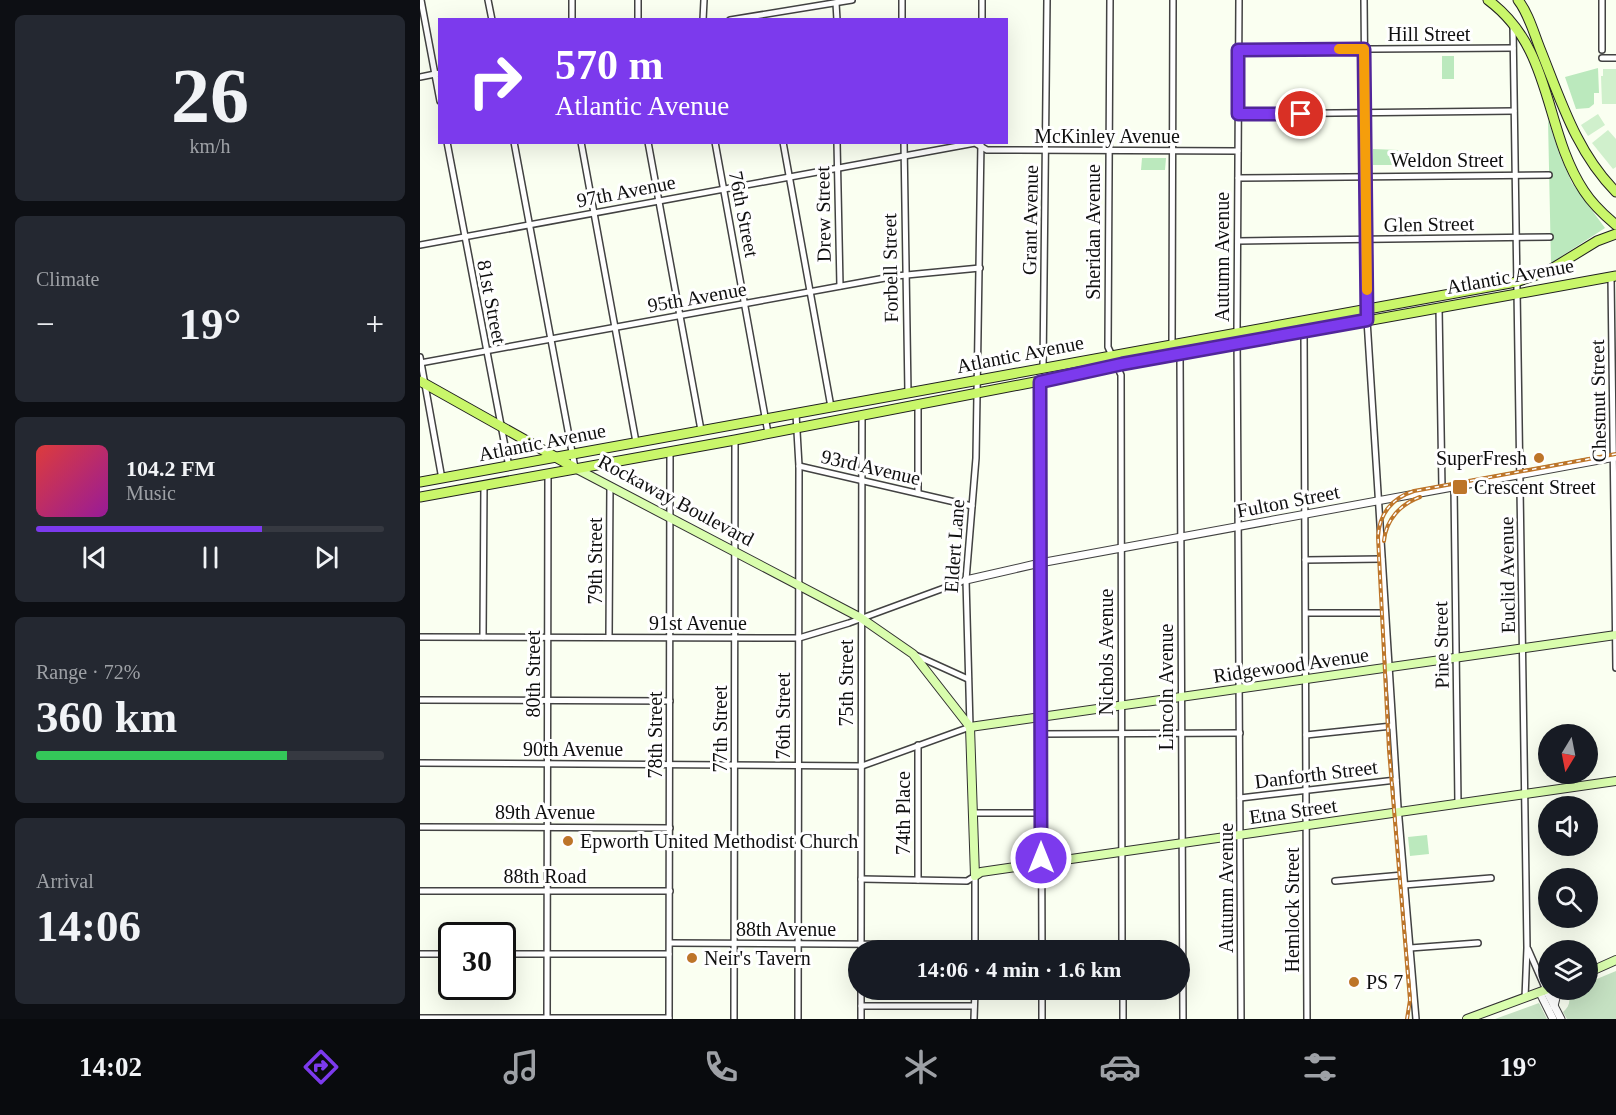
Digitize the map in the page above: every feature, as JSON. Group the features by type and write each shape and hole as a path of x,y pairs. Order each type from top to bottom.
{"main road":[{"path":"1488,0 1513,22 1533,56 1565,153 1577,180 1590,200 1616,225"},
{"path":"1518,0 1529,21 1569,125 1596,169 1616,192"},
{"name":"Atlantic Avenue","path":"420,482 1516,282 1548,272 1597,241 1616,234"},
{"name":"Atlantic Avenue","path":"420,496 735,440 1116,366 1613,276"},
{"name":"Rockaway Boulevard","path":"423,383 575,468 861,618 913,654 970,727"},
{"name":"Ridgewood Avenue","path":"970,727 1616,635"},
{"name":"Eldert Lane","path":"970,727 975,876"},
{"name":"Etna Street","path":"975,876 981,872 1041,863 1616,781"},
{"path":"1598,968 1616,960"},
{"path":"1467,1019 1538,993"}],"street":[{"path":"420,77 437,74 421,0"},
{"path":"488,0 492,18"},
{"path":"572,0 572,18"},
{"path":"638,0 638,18"},
{"path":"703,18 704,0"},
{"path":"759,17 852,0"},
{"path":"902,0 902,18"},
{"path":"982,0 982,18"},
{"name":"Grant Avenue","path":"1043,369 1047,0"},
{"name":"Sheridan Avenue","path":"1110,0 1108,347 1111,355"},
{"path":"1172,345 1173,0"},
{"name":"Autumn Avenue","path":"1239,0 1237,332 1241,1019"},
{"path":"1364,0 1367,320 1398,812 1416,1019"},
{"path":"1602,0 1602,50"},
{"path":"836,3 837,18"},
{"name":"Euclid Avenue","path":"1513,22 1527,948 1525,998"},
{"name":"Hill Street","path":"1238,50 1513,48"},
{"path":"1602,58 1616,58"},
{"path":"1238,114 1514,111"},
{"name":"81st Street","path":"447,144 509,467"},
{"path":"514,144 575,468"},
{"path":"581,144 636,442"},
{"path":"648,144 701,430"},
{"name":"76th Street","path":"716,144 768,433"},
{"path":"783,144 831,407"},
{"name":"Drew Street","path":"837,144 840,286"},
{"name":"Forbell Street","path":"904,144 908,393"},
{"name":"McKinley Avenue","path":"838,167 969,144"},
{"name":"McKinley Avenue","path":"981,145 987,150 1238,151"},
{"name":"Eldert Lane","path":"970,727 966,580 978,393 981,145"},
{"name":"97th Avenue","path":"420,245 838,167"},
{"name":"Weldon Street","path":"1238,178 1549,175"},
{"name":"Glen Street","path":"1238,241 1550,237"},
{"name":"95th Avenue","path":"420,361 486,351 905,274 980,268"},
{"name":"Chestnut Street","path":"1613,276 1616,668"},
{"path":"1439,307 1442,489"},
{"name":"Hemlock Street","path":"1304,332 1307,1019"},
{"name":"Nichols Avenue","path":"1111,355 1121,375 1122,940"},
{"name":"Lincoln Avenue","path":"1180,355 1183,1019"},
{"path":"420,361 442,478"},
{"path":"1040,382 1042,940"},
{"path":"918,405 918,493"},
{"name":"76th Street","path":"796,414 799,466 798,1019"},
{"name":"75th Street","path":"861,940 862,416"},
{"name":"77th Street","path":"734,1019 735,440"},
{"name":"78th Street","path":"669,1018 670,451"},
{"name":"Fulton Street","path":"966,580 1040,563 1615,457"},
{"name":"93rd Avenue","path":"799,466 972,506"},
{"name":"80th Street","path":"547,1018 548,473"},
{"path":"483,637 484,485"},
{"name":"79th Street","path":"609,638 610,485"},
{"name":"Pine Street","path":"1454,487 1458,804"},
{"path":"1305,560 1382,559"},
{"name":"91st Avenue","path":"420,637 799,638 966,580"},
{"path":"1306,613 1385,613"},
{"name":"Rockaway Boulevard","path":"913,654 968,680"},
{"path":"420,699 670,701"},
{"path":"1306,735 1392,726"},
{"name":"90th Avenue","path":"420,764 862,766 970,727"},
{"path":"1041,734 1240,733"},
{"name":"74th Place","path":"918,745 918,880"},
{"name":"Danforth Street","path":"1240,798 1396,780"},
{"path":"973,813 1041,813"},
{"name":"89th Avenue","path":"420,827 670,828"},
{"path":"1335,881 1403,875"},
{"path":"861,879 967,880 975,876"},
{"name":"Eldert Lane","path":"975,876 975,940"},
{"path":"1404,885 1491,878"},
{"name":"88th Road","path":"420,891 670,891"},
{"name":"88th Avenue","path":"670,943 798,944 848,947"},
{"path":"1410,948 1478,943"},
{"name":"Euclid Avenue","path":"1527,948 1538,974"},
{"path":"420,954 438,954"},
{"path":"516,954 669,954"},
{"path":"861,1000 861,1019"},
{"path":"974,1000 974,1019"},
{"path":"1042,1000 1042,1019"},
{"path":"1123,1000 1123,1019"},
{"path":"1548,1000 1553,1019"},
{"path":"1550,1000 1561,1019"},
{"path":"1554,1006 1556,1000"},
{"path":"861,1006 974,1006"},
{"path":"420,1018 669,1018"}],"green space":[{"path":"1442,56 1454,56 1454,79 1442,79"},
{"path":"1598,68 1599,93 1594,93 1594,104 1589,108 1576,109 1565,77"},
{"path":"1603,69 1616,69 1616,104 1602,104"},
{"path":"1598,114 1605,125 1588,136 1581,125"},
{"path":"1548,120 1572,183 1605,228 1551,263"},
{"path":"1608,130 1616,139 1616,167 1613,169 1592,143"},
{"path":"1373,149 1398,150 1399,165 1373,165"},
{"path":"1142,158 1166,158 1165,170 1141,170"},
{"path":"1427,835 1429,854 1410,856 1408,837"},
{"path":"1616,971 1616,1019 1567,1019 1563,1012 1569,1000 1598,1000 1598,978"},
{"path":"1539,1003 1547,1019 1495,1019"}],"railway":[{"path":"1407,1019 1410,1000 1389,750 1378,537 1381,521 1393,503 1414,491 1616,454"},
{"path":"1384,541 1391,519 1401,508 1420,497"}],"slow traffic":[{"path":"1339,49 1364,49 1367,290"}],"place":[{"name":"SuperFresh","path":"1539,458"},
{"name":"Crescent Street","path":"1460,487"},
{"name":"Epworth United Methodist Church","path":"568,841"},
{"name":"Neir's Tavern","path":"692,958"},
{"name":"PS 7","path":"1354,982"}],"route":[{"path":"1041,858 1040,382 1122,364 1367,320 1364,49 1238,50 1238,114 1301,114"}]}
